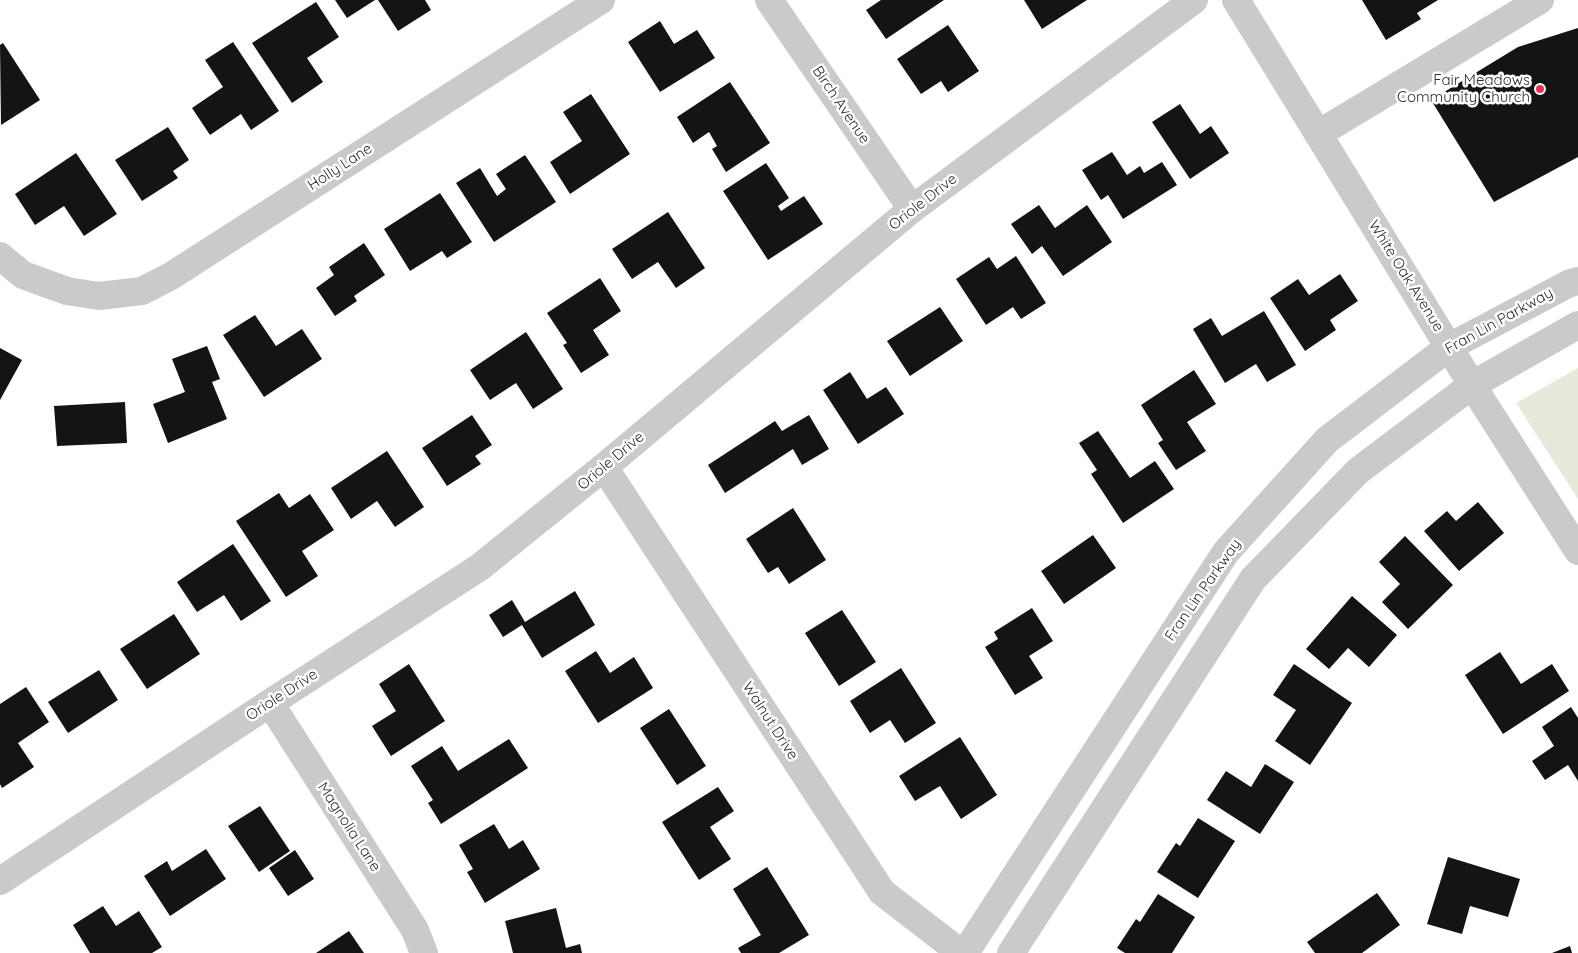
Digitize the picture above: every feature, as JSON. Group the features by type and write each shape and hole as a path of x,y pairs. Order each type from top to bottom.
{"street":[{"name":"Holly Lane","path":"0,256 23,275 67,291 99,296 142,291 172,276 601,0"},
{"name":"Birch Avenue","path":"769,0 912,209"},
{"name":"Oriole Drive","path":"0,881 480,567 604,467 912,209 1194,0"},
{"name":"White Oak Avenue","path":"1236,0 1472,385 1578,551"},
{"path":"1318,134 1540,0"},
{"name":"Fran Lin Parkway","path":"965,953 1226,552 1327,440 1449,346 1568,284 1578,281"},
{"path":"1011,953 1254,580 1358,471 1472,385 1578,325"},
{"name":"Walnut Drive","path":"604,467 882,892 961,953"},
{"name":"Magnolia Lane","path":"270,703 415,930 424,953"}],"shaded area":[{"path":"1578,368 1578,499 1516,403"}],"building":[{"path":"335,0 375,0 347,18"},
{"path":"378,0 425,0 431,10 398,31"},
{"path":"881,0 944,0 886,39 866,10"},
{"path":"1024,0 1087,0 1042,29"},
{"path":"1362,0 1438,0 1417,13 1421,19 1386,40"},
{"path":"316,2 339,37 307,58 323,82 292,103 252,43"},
{"path":"660,21 674,44 697,30 715,58 660,92 628,42"},
{"path":"948,25 979,71 948,92 941,81 921,94 897,59"},
{"path":"1578,28 1578,157 1494,202 1431,100 1518,47"},
{"path":"233,42 279,111 251,130 241,114 210,135 192,108 223,87 205,60"},
{"path":"3,43 40,100 1,125 0,45"},
{"path":"730,82 770,143 726,172 712,149 717,146 709,132 693,143 677,117"},
{"path":"591,94 630,154 570,194 550,162 582,141 563,112"},
{"path":"1180,104 1200,134 1211,126 1229,153 1190,179 1152,122"},
{"path":"168,127 189,160 173,171 178,178 142,201 115,160"},
{"path":"1112,152 1127,175 1140,166 1144,173 1162,162 1177,185 1123,219 1108,195 1101,200 1082,170"},
{"path":"76,153 117,214 84,236 64,206 35,225 15,194"},
{"path":"525,155 556,202 494,242 456,183 480,168 497,196 506,189 496,174"},
{"path":"766,163 789,198 778,206 781,211 804,196 823,224 768,260 723,191"},
{"path":"440,193 472,242 447,258 442,251 410,271 384,229"},
{"path":"1039,205 1055,228 1087,205 1112,242 1063,276 1042,246 1032,254 1011,224"},
{"path":"668,212 705,268 676,288 658,262 632,279 612,249"},
{"path":"364,243 385,275 354,296 357,301 335,316 316,288 334,275 329,267"},
{"path":"1016,256 1046,303 1021,319 1013,307 986,325 956,279 989,257 997,269"},
{"path":"1340,274 1358,301 1330,320 1336,330 1305,351 1270,298 1298,279 1309,295"},
{"path":"600,278 621,311 593,330 609,355 581,373 563,345 567,343 547,313"},
{"path":"940,307 963,341 910,376 887,341"},
{"path":"1264,311 1296,365 1267,382 1256,364 1225,383 1193,329 1211,318 1222,336"},
{"path":"255,315 276,346 302,329 322,359 264,397 223,335"},
{"path":"526,332 563,389 533,409 516,383 490,400 470,370"},
{"path":"207,346 220,379 212,382 227,419 168,443 153,404 185,392 172,359"},
{"path":"0,348 22,360 0,400"},
{"path":"1194,370 1216,404 1187,422 1206,451 1176,470 1158,443 1163,440 1141,405"},
{"path":"850,372 867,399 886,387 904,414 858,444 823,390"},
{"path":"125,402 127,443 57,446 54,406"},
{"path":"472,415 492,445 475,456 481,464 447,486 422,448"},
{"path":"809,415 829,449 802,465 793,449 725,493 708,465 775,421 782,431"},
{"path":"1098,431 1130,478 1155,461 1174,489 1123,523 1091,474 1097,470 1079,443"},
{"path":"387,451 424,507 395,527 377,501 351,519 331,488"},
{"path":"279,493 289,508 310,494 334,530 302,551 318,576 286,597 236,521"},
{"path":"1478,502 1504,533 1459,571 1424,531 1447,511 1456,521"},
{"path":"793,508 826,560 789,584 778,567 768,573 746,539"},
{"path":"1093,535 1116,568 1064,604 1041,571"},
{"path":"1405,536 1453,585 1408,629 1382,602 1400,584 1379,562"},
{"path":"233,544 271,601 241,621 224,595 197,612 177,582"},
{"path":"575,591 595,625 542,658 522,625 503,637 489,615 512,600 525,622"},
{"path":"1352,596 1397,635 1369,667 1348,648 1329,669 1306,649"},
{"path":"1032,608 1053,641 1029,656 1043,678 1015,695 985,647 998,639 994,632"},
{"path":"842,610 876,662 839,686 805,633"},
{"path":"174,614 200,654 147,689 120,649"},
{"path":"596,651 610,673 634,657 653,688 598,723 565,671"},
{"path":"1500,652 1521,684 1552,664 1569,691 1503,734 1465,675"},
{"path":"409,664 445,721 391,756 372,726 396,711 379,684"},
{"path":"1294,664 1352,703 1310,765 1275,741 1296,710 1273,695"},
{"path":"901,668 936,723 905,743 890,720 870,733 850,701"},
{"path":"99,670 118,700 68,733 48,702"},
{"path":"26,687 49,722 18,743 34,767 2,788 0,784 0,704"},
{"path":"1571,707 1578,718 1578,781 1568,765 1545,780 1532,761 1554,746 1542,727"},
{"path":"669,709 706,766 677,785 640,728"},
{"path":"960,737 997,795 961,819 940,786 915,801 899,776"},
{"path":"509,739 528,768 441,824 428,803 433,800 411,766 442,746 458,771"},
{"path":"1265,764 1294,782 1260,834 1207,800 1226,771 1251,787"},
{"path":"718,787 734,811 710,827 731,859 699,880 662,822"},
{"path":"260,806 290,851 259,872 228,826"},
{"path":"1198,818 1235,841 1198,898 1157,872 1176,843 1180,846"},
{"path":"494,824 509,849 523,840 540,869 485,903 467,872 473,869 459,845"},
{"path":"206,849 226,879 170,916 144,876 167,861 172,871"},
{"path":"295,850 314,879 288,896 269,868"},
{"path":"1448,857 1520,879 1508,917 1470,906 1462,934 1427,924"},
{"path":"767,867 809,935 779,953 741,953 738,948 761,935 733,889"},
{"path":"1377,893 1400,925 1362,953 1315,953 1307,942"},
{"path":"1158,894 1195,917 1172,953 1125,953 1117,948 1136,919 1140,922"},
{"path":"103,906 116,926 139,911 162,947 152,953 90,953 73,925"},
{"path":"556,908 566,948 580,944 582,953 513,953 505,921"},
{"path":"349,931 364,953 316,953"},
{"path":"1570,946 1572,953 1552,953"}],"place":[{"name":"Fair Meadows Community Church","path":"1540,89"}]}
